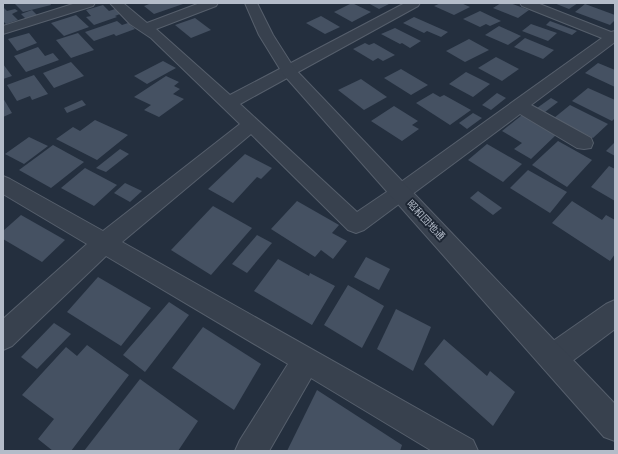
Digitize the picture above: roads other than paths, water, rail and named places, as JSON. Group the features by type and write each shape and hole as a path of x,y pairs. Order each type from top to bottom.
{"street":[{"path":"3,30 89,3"},
{"path":"116,3 144,28 156,35 252,124 356,224 401,193 614,36"},
{"path":"144,28 212,3"},
{"name":"昭和団地通","path":"251,3 266,35 288,71 615,426"},
{"path":"229,103 414,3"},
{"path":"526,3 614,36"},
{"path":"519,106 584,143"},
{"path":"3,337 104,243 252,124"},
{"path":"3,184 306,362 462,451"},
{"path":"553,358 615,312"},
{"path":"251,451 306,362"}]}
